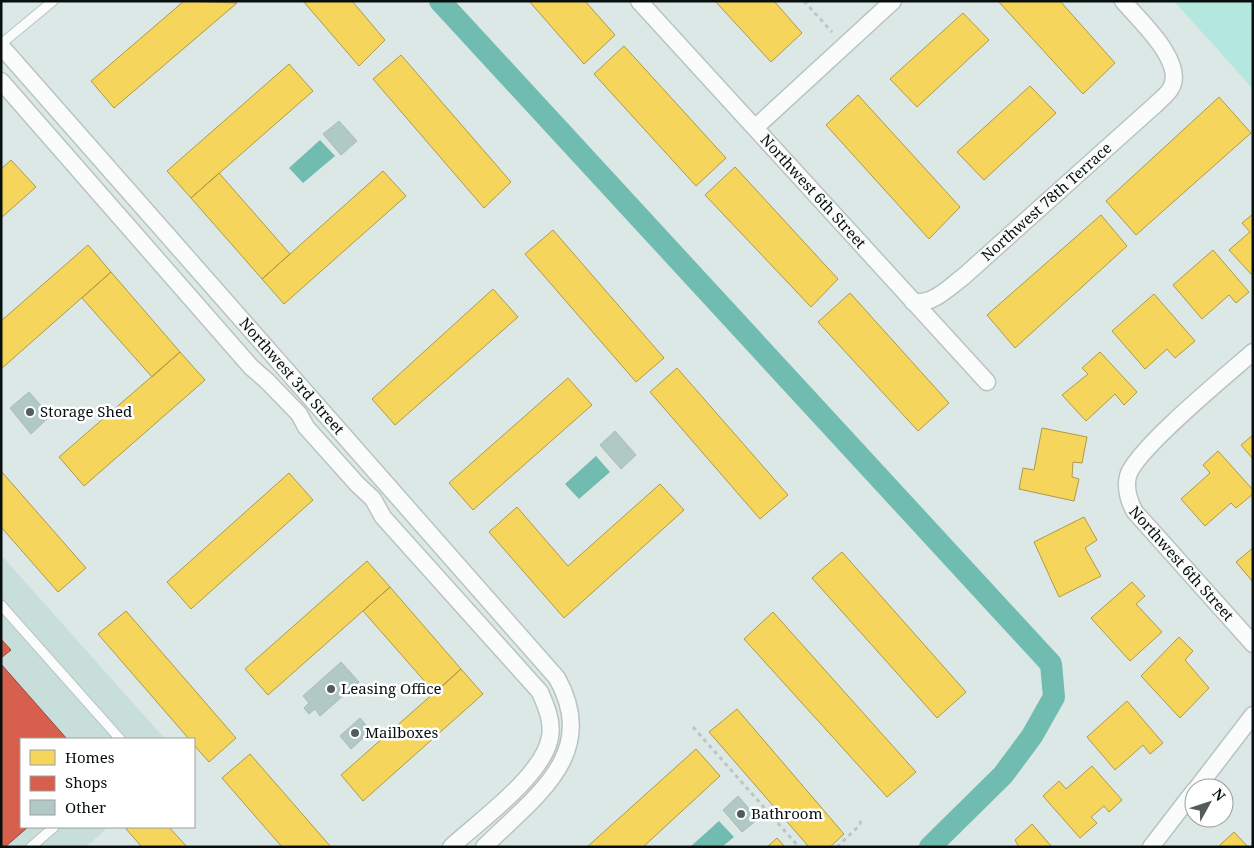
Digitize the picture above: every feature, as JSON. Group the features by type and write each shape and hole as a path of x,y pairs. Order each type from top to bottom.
{"street":[{"name":"Northwest 6th Street","path":"639,1 987,382"},
{"path":"756,128 893,1"},
{"name":"Northwest 78th Terrace","path":"913,302 923,303 936,297 962,277 1172,88 1174,75 1163,47 1122,1"},
{"name":"Northwest 3rd Street","path":"1,45 557,678 568,697 572,712 572,737 567,752 552,778 484,847"},
{"name":"Northwest 3rd Street","path":"1,81 251,367 299,414 306,427 356,484 373,499 383,517 540,692 550,724 548,745 538,765 529,776 451,847"},
{"name":"Northwest 6th Street","path":"1253,352 1159,437 1139,457 1128,476 1128,501 1135,512 1253,644"},
{"path":"1204,778 1253,715"},
{"path":"1151,847 1184,804"}],"lane":[{"path":"1,45 54,1"},
{"path":"1,605 119,738"},
{"path":"31,847 53,828"}],"path":[{"path":"804,1 844,45"},
{"path":"693,727 799,847"},
{"path":"837,847 860,825 861,818"}],"shaded area":[{"path":"1174,1 1253,1 1253,89"},
{"path":"320,140 335,156 303,183 289,168"},
{"path":"596,456 610,472 579,499 565,484"},
{"path":"1,555 164,738 20,738 20,828 107,828 86,847 1,847"},
{"path":"719,821 734,837 722,847 690,847"}],"building: Homes":[{"path":"184,1 237,3 114,108 91,81"},
{"path":"303,1 352,1 385,40 359,66"},
{"path":"529,1 585,1 615,35 584,64"},
{"path":"715,1 774,1 802,33 771,62"},
{"path":"998,1 1060,1 1115,63 1083,94"},
{"path":"963,13 989,40 917,107 890,79"},
{"path":"624,46 726,158 696,186 594,74"},
{"path":"401,55 511,182 484,208 373,79"},
{"path":"289,64 313,91 191,198 167,171"},
{"path":"1030,86 1056,113 984,180 957,152"},
{"path":"858,95 960,207 929,239 826,125"},
{"path":"1219,97 1251,133 1136,235 1106,201"},
{"path":"11,160 36,187 1,218 1,169"},
{"path":"735,167 838,279 811,307 705,195"},
{"path":"383,171 406,196 284,304 262,279"},
{"path":"219,173 290,254 262,279 191,198"},
{"path":"1253,214 1253,272 1251,274 1229,250 1250,232 1242,223"},
{"path":"1101,215 1127,246 1015,348 987,315"},
{"path":"553,230 664,358 636,382 525,254"},
{"path":"88,245 111,272 1,369 1,321"},
{"path":"1213,250 1249,292 1236,303 1229,295 1202,319 1173,285"},
{"path":"111,272 180,352 152,377 82,298"},
{"path":"493,289 518,317 395,425 372,399"},
{"path":"850,293 949,403 918,431 818,322"},
{"path":"1154,294 1195,341 1175,358 1167,349 1145,369 1112,331"},
{"path":"180,352 205,380 84,486 59,457"},
{"path":"1100,352 1137,392 1124,405 1115,394 1086,421 1062,395 1088,374 1082,368"},
{"path":"677,368 788,495 760,519 650,392"},
{"path":"568,378 592,405 473,510 449,483"},
{"path":"1042,428 1087,437 1082,463 1073,462 1072,477 1079,479 1074,501 1019,489 1023,468 1034,470"},
{"path":"1253,435 1253,459 1241,445"},
{"path":"1218,451 1253,490 1253,494 1236,508 1231,503 1205,526 1181,499 1210,473 1203,465"},
{"path":"1,471 86,568 58,592 1,527"},
{"path":"289,473 313,500 191,609 167,582"},
{"path":"660,484 684,510 564,618 489,532 517,507 568,566"},
{"path":"1084,517 1097,540 1085,548 1101,576 1059,597 1034,542"},
{"path":"1253,548 1253,582 1236,562"},
{"path":"842,552 966,692 937,718 812,578"},
{"path":"367,561 390,587 268,695 245,669"},
{"path":"1132,582 1145,596 1136,604 1162,632 1130,661 1091,618"},
{"path":"390,587 461,669 435,693 363,611"},
{"path":"126,611 236,738 209,762 195,746 195,738 188,738 98,634"},
{"path":"773,612 916,772 887,797 744,639"},
{"path":"1179,637 1193,651 1185,660 1209,688 1180,718 1141,676"},
{"path":"461,669 483,694 363,801 341,775"},
{"path":"1127,701 1163,743 1150,754 1143,745 1115,770 1087,737"},
{"path":"737,709 844,834 830,847 809,847 709,732"},
{"path":"696,749 720,776 643,847 587,847"},
{"path":"250,754 331,847 282,847 222,778"},
{"path":"1092,766 1122,800 1109,812 1104,806 1091,817 1097,823 1080,838 1043,796 1059,781 1066,789"},
{"path":"1032,824 1052,847 1019,847 1015,840"},
{"path":"170,828 187,847 142,847 126,829"},
{"path":"1234,832 1248,847 1218,847"},
{"path":"777,838 785,847 767,847"}],"building: Shops":[{"path":"1,639 11,650 1,658"},
{"path":"1,664 66,738 20,738 20,828 27,828 5,847 1,847"}],"building: Other":[{"path":"339,121 357,141 341,155 323,134"},
{"name":"Storage Shed","path":"29,392 50,416 31,434 10,408"},
{"path":"615,431 636,455 621,469 600,445"},
{"name":"Leasing Office","path":"341,662 359,682 320,716 315,709 309,714 304,708 309,703 303,696"},
{"name":"Mailboxes","path":"360,718 371,731 351,749 340,736"},
{"name":"Bathroom","path":"738,796 758,819 742,832 723,810"}],"waterway":[{"path":"440,1 1051,664 1054,697 1032,736 1003,775 930,847"}],"place":[{"name":"Storage Shed","path":"30,412"},
{"name":"Leasing Office","path":"331,689"},
{"name":"Mailboxes","path":"355,733"},
{"name":"Bathroom","path":"741,814"}]}
